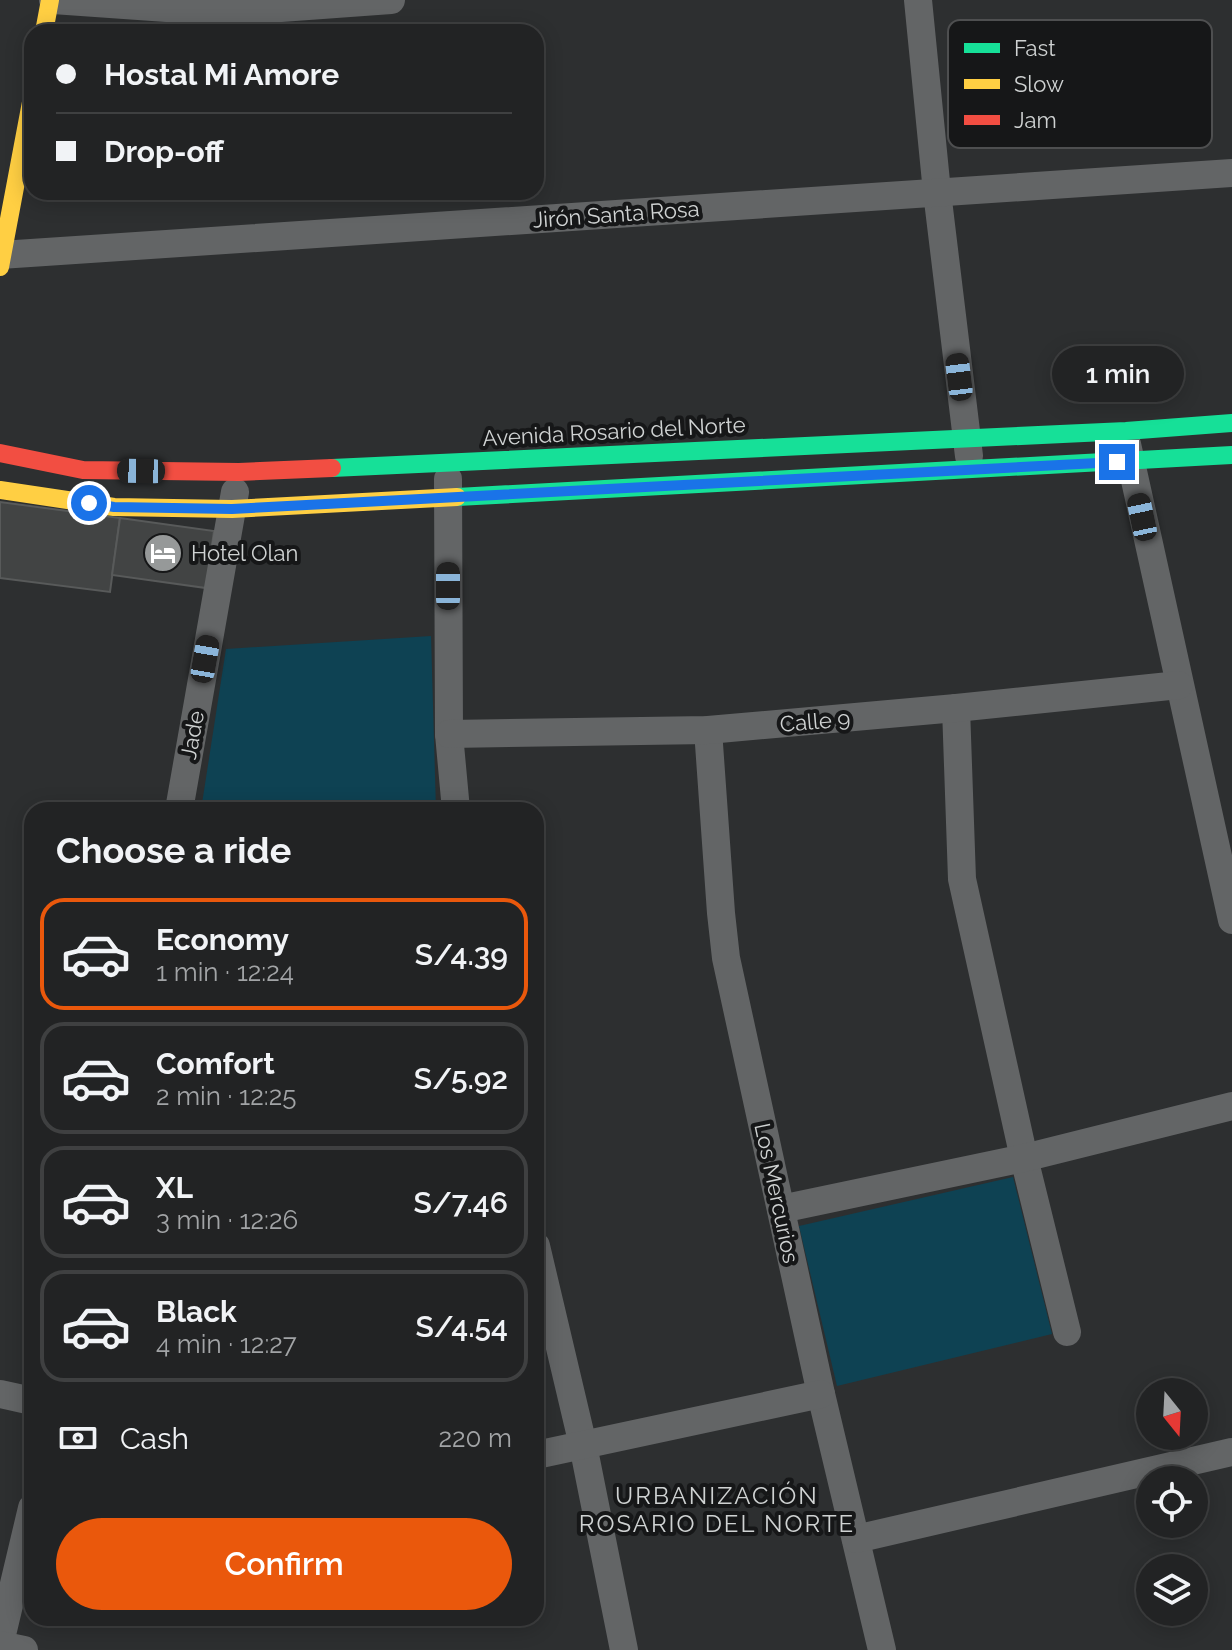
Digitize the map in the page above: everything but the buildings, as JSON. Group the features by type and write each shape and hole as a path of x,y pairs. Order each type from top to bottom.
{"street":[{"path":"46,24 51,0 224,12 391,0"},
{"path":"918,0 937,192 971,470"},
{"path":"1,259 24,139"},
{"name":"Jirón Santa Rosa","path":"1,259 1232,173"},
{"name":"Avenida Rosario del Norte","path":"0,453 83,470 239,472 1126,431 1232,423"},
{"path":"1126,431 1129,461 1232,920"},
{"path":"0,490 114,507 232,509 1232,455"},
{"path":"448,463 449,734 455,802"},
{"name":"Jade","path":"180,802 239,472"},
{"name":"Calle 9","path":"449,734 708,730 1179,685"},
{"path":"956,708 962,879 1024,1158 1067,1332"},
{"name":"Los Mercurios","path":"708,730 726,958 821,1394 882,1650"},
{"path":"781,1209 1024,1158 1232,1106"},
{"path":"544,1280 583,1445 624,1650"},
{"path":"0,1394 24,1399"},
{"path":"544,1453 821,1394"},
{"path":"856,1539 1232,1452"},
{"path":"24,1542 0,1644 24,1650"}],"shaded area":[{"path":"431,636 436,802 202,802 226,649"},
{"path":"1013,1177 1052,1334 837,1386 799,1226"}],"traffic: fast":[{"path":"332,468 1126,431 1232,423"},
{"path":"457,497 1232,455"}],"traffic: slow":[{"path":"46,24 50,0"},
{"path":"0,267 24,140"},
{"path":"0,490 114,507 232,509 457,497"}],"traffic: jam":[{"path":"0,453 83,470 239,472 332,468"}],"place":[{"name":"Hotel Olan","path":"163,553"}],"district":[{"name":"URBANIZACIÓN ROSARIO DEL NORTE","path":"717,1510"}],"route":[{"path":"89,503 114,507 232,509 1117,462"}]}
